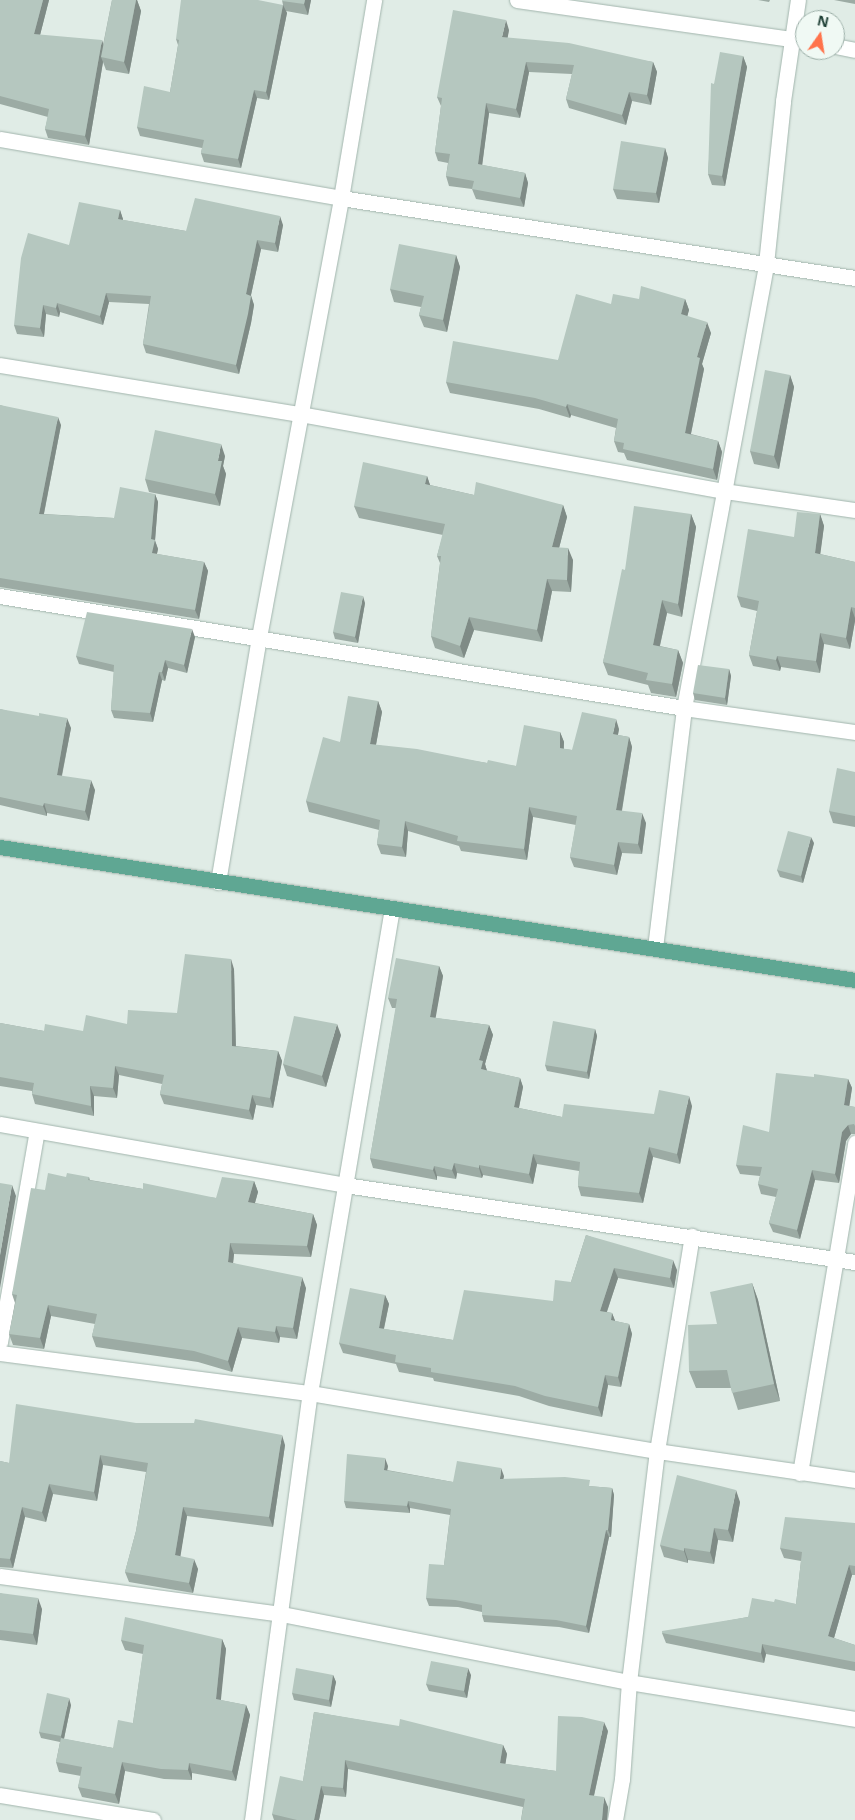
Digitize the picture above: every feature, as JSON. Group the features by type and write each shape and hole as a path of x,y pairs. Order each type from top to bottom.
{"main road":[{"path":"0,847 855,980"}],"street":[{"path":"218,882 259,636 341,198 374,0"},
{"path":"517,0 795,40"},
{"path":"655,948 684,708 766,264 783,101 795,52"},
{"path":"0,140 341,198 855,278"},
{"path":"0,365 300,414 724,491 855,510"},
{"path":"0,596 259,636 684,708 855,732"},
{"path":"252,1820 282,1614 310,1394 392,908"},
{"path":"0,1124 345,1185 855,1262"},
{"path":"0,1342 37,1131"},
{"path":"800,1473 855,1143"},
{"path":"615,1820 622,1779 629,1682 657,1451 692,1236"},
{"path":"0,1353 310,1394 657,1451 855,1480"},
{"path":"0,1576 282,1614 629,1682 855,1718"},
{"path":"0,1795 152,1820"}],"building":[{"path":"0,0 43,0 34,34 102,40 85,136 45,129 49,109 0,96"},
{"path":"112,0 136,0 124,62 101,57"},
{"path":"181,0 258,0 283,5 266,92 254,90 238,159 201,153 204,140 137,127 144,86 170,92 179,40 176,39"},
{"path":"282,0 305,0 304,4"},
{"path":"453,10 506,20 502,37 569,43 653,62 647,95 629,92 622,115 566,99 574,65 526,62 516,109 486,103 478,164 525,173 520,198 472,189 474,181 446,176 450,154 435,152 442,98 437,97"},
{"path":"720,52 743,56 722,176 708,174 711,83 714,84"},
{"path":"621,141 665,148 656,193 613,189"},
{"path":"195,198 280,216 275,243 257,240 246,294 251,296 248,314 236,365 143,344 151,296 106,293 100,316 57,303 56,308 43,305 40,328 14,325 21,258 28,233 69,245 79,202 120,210 118,219 186,231"},
{"path":"399,244 456,255 443,320 419,315 424,296 390,289"},
{"path":"641,286 685,299 681,314 707,322 697,357 700,358 685,433 718,441 713,469 623,449 624,443 614,441 618,419 567,404 566,407 535,398 446,382 453,341 558,360 576,294 611,304 613,294 639,299"},
{"path":"765,370 790,375 774,456 750,451"},
{"path":"0,405 58,417 39,514 114,518 120,487 155,494 151,539 155,540 152,553 204,562 195,610 0,578"},
{"path":"155,430 221,444 218,461 222,461 215,494 145,479"},
{"path":"363,462 427,476 425,484 474,495 476,482 563,505 552,547 568,548 567,580 547,579 537,630 469,617 460,646 431,636 441,556 437,556 445,524 354,506"},
{"path":"634,506 691,514 678,604 662,600 653,645 678,650 672,684 646,680 648,673 603,662 622,569 625,570"},
{"path":"797,512 820,514 815,553 855,562 855,608 851,607 846,638 820,633 816,661 777,656 776,660 749,655 759,601 737,596 748,529 794,537"},
{"path":"341,592 363,596 355,637 333,632"},
{"path":"87,612 192,629 184,665 165,660 162,672 159,672 150,713 111,710 114,665 76,656"},
{"path":"698,665 729,669 725,698 693,693"},
{"path":"348,696 378,701 370,744 417,749 487,763 488,760 516,766 524,725 560,732 560,748 572,750 582,712 616,719 613,734 629,737 616,810 642,813 638,844 618,842 614,865 570,857 577,816 529,807 524,849 457,841 458,836 405,821 402,847 377,844 380,820 306,801 323,737 340,742"},
{"path":"0,709 39,716 39,713 67,718 57,775 91,780 85,811 44,803 43,806 0,797"},
{"path":"837,768 855,772 855,816 829,811"},
{"path":"788,831 811,837 801,876 777,870"},
{"path":"185,954 231,959 232,1046 278,1051 270,1098 252,1095 249,1110 160,1094 164,1075 115,1066 113,1088 90,1086 91,1106 32,1094 34,1083 0,1077 0,1023 44,1031 45,1024 83,1031 86,1015 127,1024 128,1010 177,1013"},
{"path":"396,958 439,966 430,1017 489,1025 479,1060 483,1061 481,1069 520,1078 514,1107 562,1117 564,1104 654,1114 659,1090 689,1096 677,1154 649,1147 639,1193 578,1186 580,1162 533,1154 529,1174 479,1165 479,1168 454,1163 452,1170 434,1166 433,1170 370,1158 397,999 388,998"},
{"path":"294,1016 337,1024 322,1076 283,1064"},
{"path":"553,1021 595,1029 587,1072 545,1065"},
{"path":"776,1073 814,1077 814,1074 848,1079 844,1105 855,1107 855,1126 854,1124 848,1125 842,1132 835,1174 812,1170 797,1230 769,1223 778,1189 758,1184 762,1167 736,1165 743,1125 769,1132"},
{"path":"48,1173 66,1177 67,1173 89,1177 88,1180 143,1189 143,1183 216,1198 222,1177 254,1181 248,1202 313,1214 307,1246 230,1243 228,1262 302,1277 293,1328 276,1326 275,1332 238,1327 228,1361 194,1351 92,1336 97,1314 48,1305 40,1338 9,1334 17,1295 12,1294 31,1188 45,1190"},
{"path":"0,1183 12,1185 0,1255"},
{"path":"586,1235 673,1260 670,1278 614,1268 600,1311 612,1313 611,1320 629,1324 618,1377 605,1375 598,1407 545,1396 515,1386 431,1372 431,1368 395,1362 396,1355 339,1343 350,1288 385,1295 379,1328 453,1340 464,1290 553,1301 555,1280 571,1282"},
{"path":"752,1283 774,1384 732,1393 727,1370 689,1371 688,1325 717,1324 710,1292"},
{"path":"16,1404 136,1423 194,1423 195,1419 282,1435 269,1517 183,1507 175,1555 194,1559 189,1583 125,1572 136,1531 148,1463 100,1455 94,1492 49,1484 42,1512 22,1507 10,1559 0,1558 0,1461 9,1463"},
{"path":"347,1454 385,1458 384,1470 453,1482 457,1461 501,1468 500,1479 565,1477 590,1480 589,1486 612,1488 608,1530 606,1530 586,1626 556,1620 482,1615 482,1605 455,1600 426,1598 429,1564 444,1565 451,1509 408,1501 407,1506 344,1501"},
{"path":"677,1475 736,1490 728,1530 714,1528 710,1552 684,1548 684,1551 660,1545"},
{"path":"785,1517 855,1523 855,1566 849,1565 828,1636 855,1645 855,1662 762,1644 761,1653 662,1633 662,1631 748,1617 752,1598 774,1602 775,1599 796,1604 802,1552 780,1548"},
{"path":"0,1593 38,1598 33,1634 0,1630"},
{"path":"125,1617 222,1639 216,1699 246,1705 232,1771 189,1763 188,1770 161,1769 122,1762 115,1794 78,1787 82,1767 56,1762 61,1738 113,1748 118,1720 133,1723 144,1645 121,1640"},
{"path":"431,1661 468,1668 464,1691 426,1684"},
{"path":"296,1668 333,1675 329,1700 292,1693"},
{"path":"47,1693 69,1698 61,1736 39,1732"},
{"path":"314,1712 399,1726 400,1719 503,1745 500,1763 556,1771 558,1716 582,1717 604,1722 589,1795 604,1797 602,1820 521,1820 525,1799 345,1760 343,1788 321,1786 314,1820 297,1820 272,1814 280,1776 303,1781"}]}
